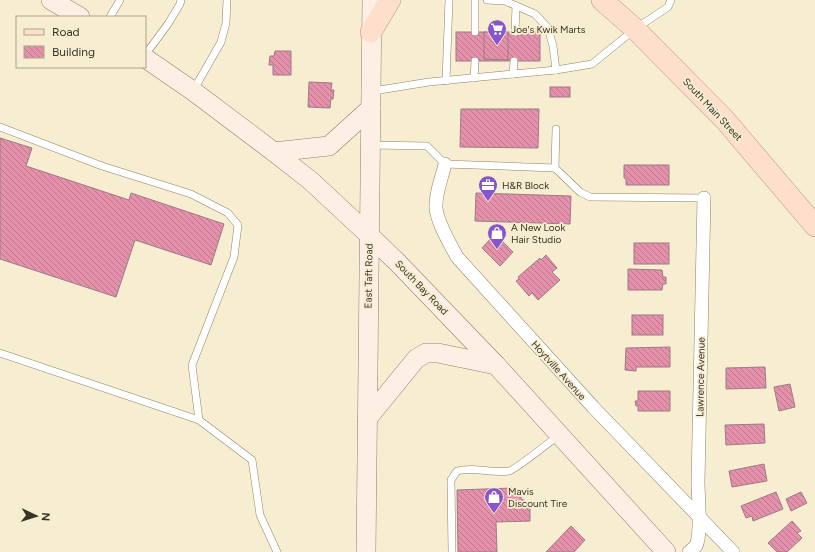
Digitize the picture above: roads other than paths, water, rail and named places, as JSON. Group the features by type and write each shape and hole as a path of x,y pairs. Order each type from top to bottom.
{"main road":[{"path":"51,0 78,16"},
{"name":"East Taft Road","path":"366,552 372,0"},
{"path":"371,32 390,0"},
{"name":"South Main Street","path":"602,0 635,29 725,120 815,226"},
{"name":"South Bay Road","path":"146,57 311,181 369,235 496,365 666,552"},
{"path":"274,152 329,146 370,100"},
{"path":"367,419 416,359 426,353 438,353 496,365"}],"street":[{"name":"Hoytville Avenue","path":"445,164 436,199 436,210 445,235 457,257 592,407 733,552"},
{"name":"Lawrence Avenue","path":"689,552 695,547 698,540 699,517 698,474 704,198"}],"lane":[{"path":"111,16 120,0"},
{"path":"146,55 168,24 181,0"},
{"path":"193,91 221,42 226,23 227,0"},
{"path":"444,0 454,0"},
{"path":"446,81 449,0"},
{"path":"475,32 476,0"},
{"path":"487,0 505,1 534,14 548,28 553,46 556,70"},
{"path":"370,100 446,81 556,70 592,64 635,29 668,7 672,0"},
{"path":"515,32 516,6"},
{"path":"474,78 475,61"},
{"path":"513,74 514,61"},
{"path":"0,126 102,166 191,194 228,213 238,225 234,257 192,365 199,420"},
{"path":"555,168 556,129"},
{"path":"371,145 427,146 445,164 555,168 580,192 590,197 704,198"},
{"path":"0,353 199,420 252,460 260,514 277,552"},
{"path":"452,552 451,480 457,471 467,468 494,472 511,471 559,435"},
{"path":"271,552 272,542"}],"place":[{"name":"Joe's Kwik Marts","path":"497,46"},
{"name":"H&R Block","path":"488,202"},
{"name":"A New Look Hair Studio","path":"497,250"},
{"name":"Mavis Discount Tire","path":"494,514"}]}
